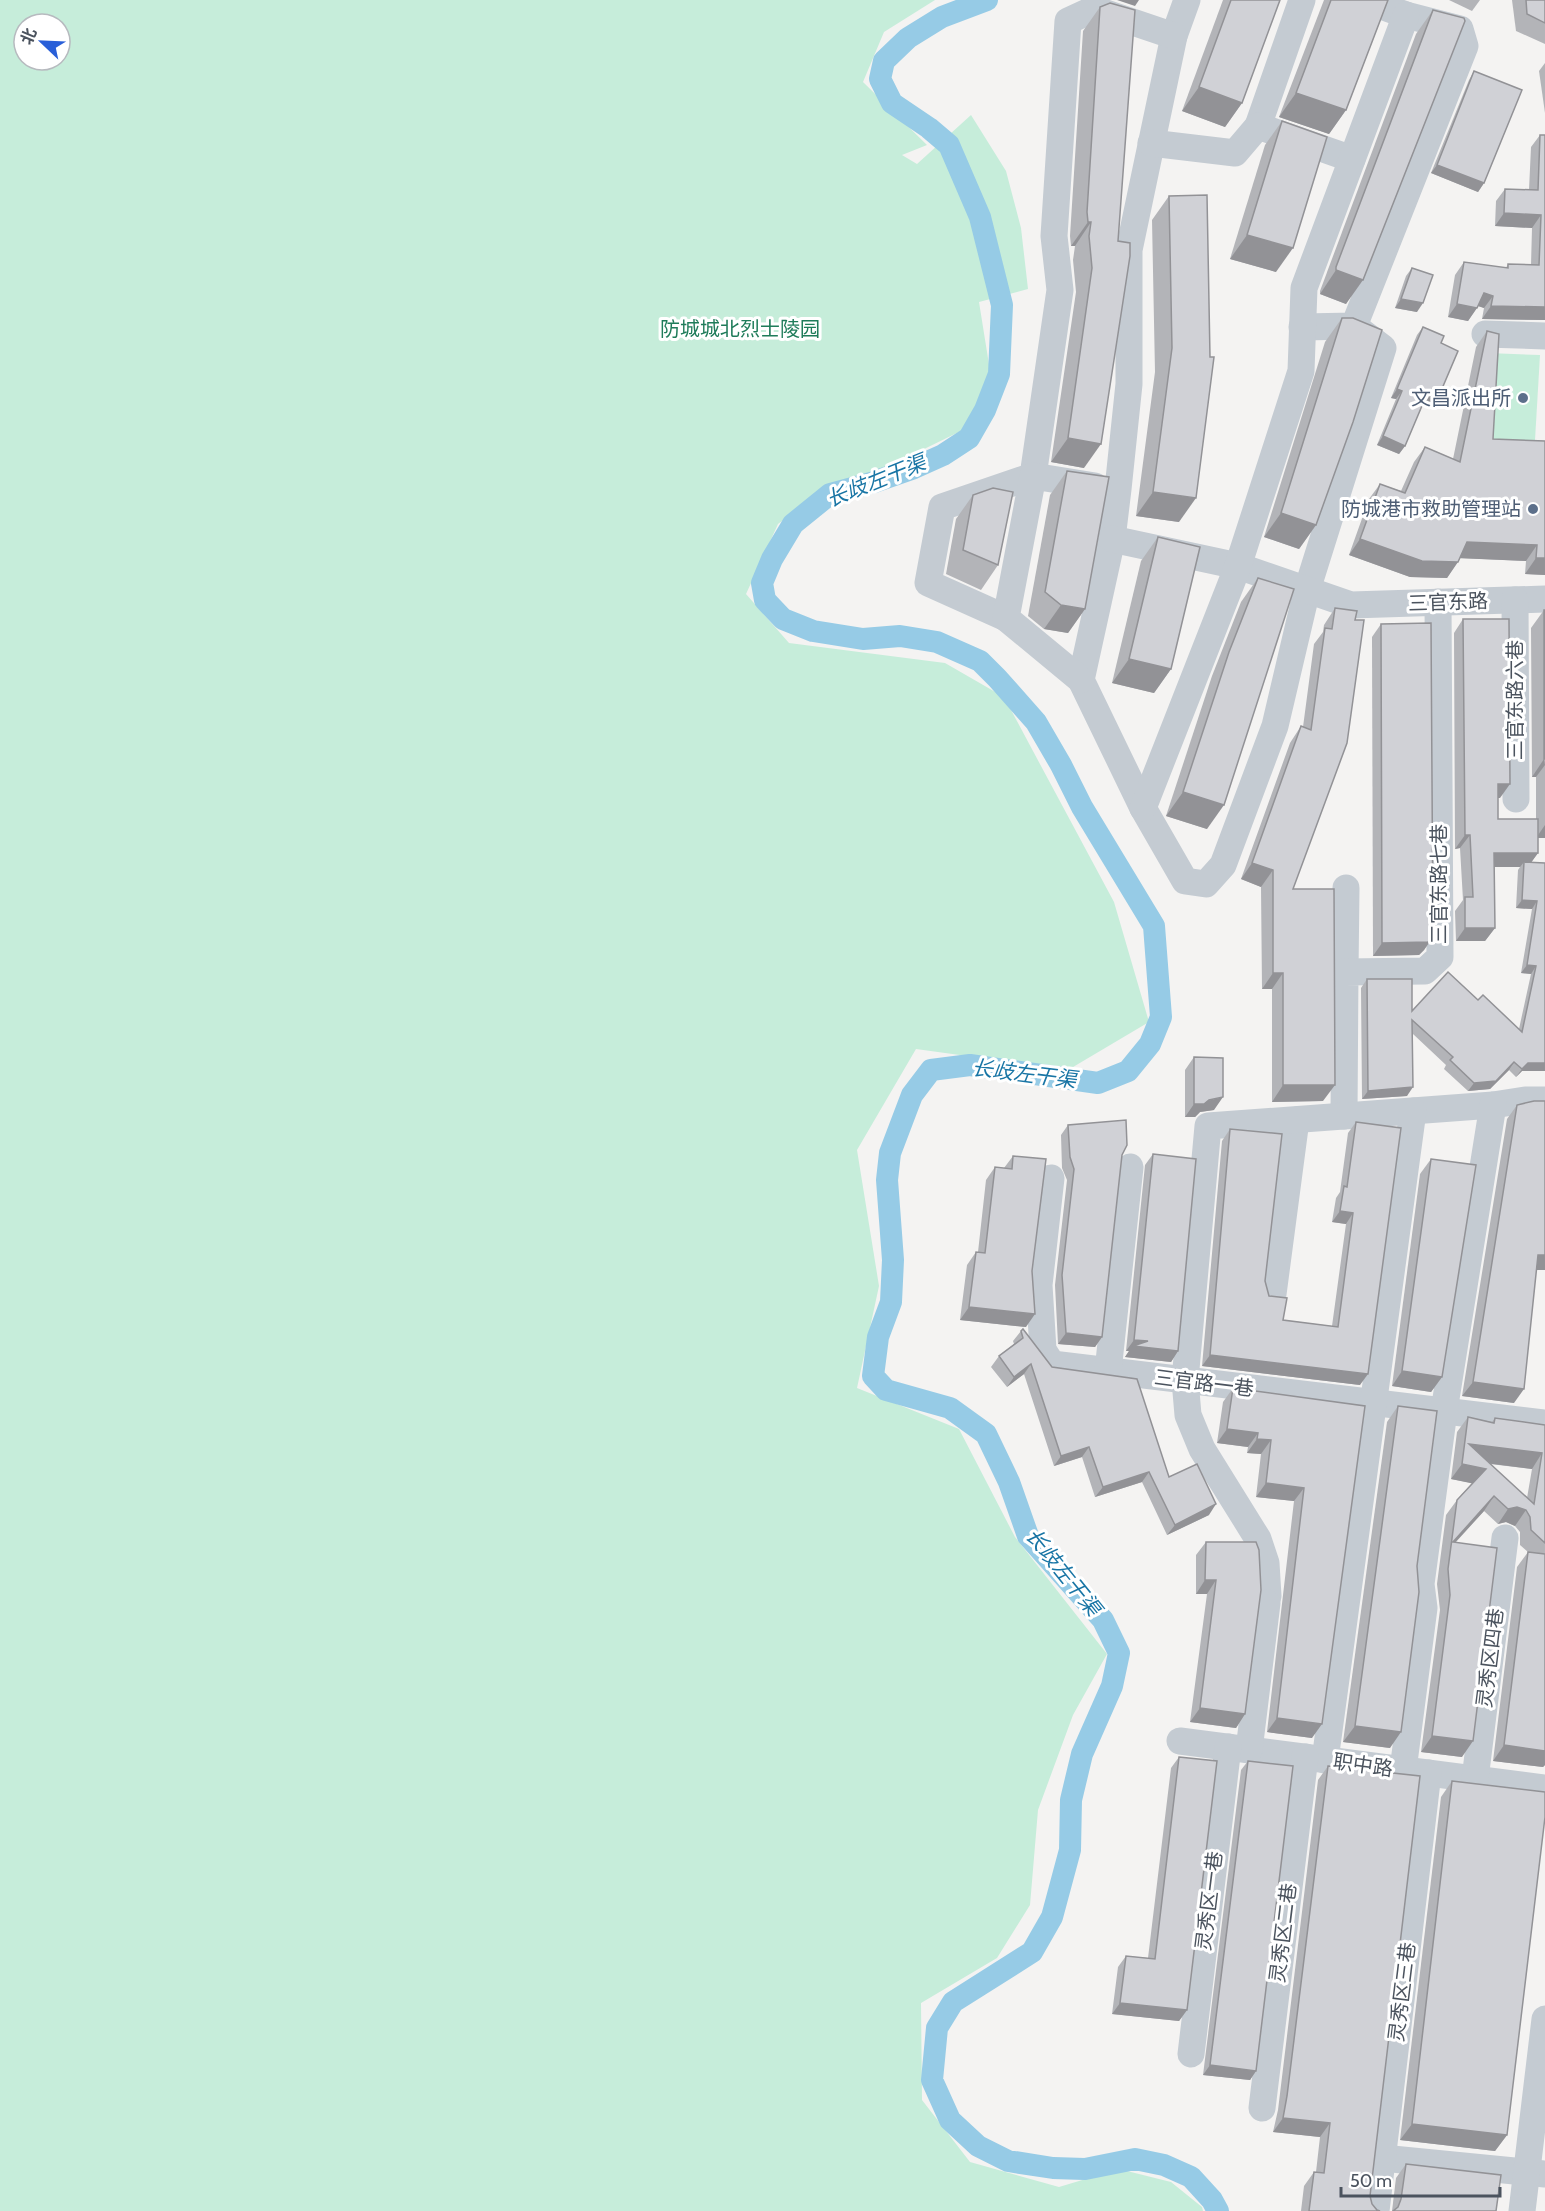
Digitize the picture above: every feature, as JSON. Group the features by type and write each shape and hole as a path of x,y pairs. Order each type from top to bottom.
{"street":[{"path":"1080,680 1112,539 1130,384 1129,250 1174,36 1187,0"},
{"path":"1151,143 1235,153 1258,126 1302,0"},
{"path":"1354,326 1465,46 1460,29 1406,15 1365,0"},
{"path":"1006,618 1032,476 1060,290 1054,236 1068,21 1094,9 1174,36"},
{"path":"1143,808 1238,566 1301,371 1304,288 1406,15"},
{"path":"1258,126 1352,159"},
{"path":"1118,489 1032,476 942,507 928,583 1006,618 1080,680 1143,808 1185,880 1206,884 1223,865 1275,726 1307,590 1383,348 1354,326 1302,327"},
{"path":"1485,334 1545,336"},
{"path":"1112,539 1238,566 1307,590"},
{"name":"三官东路","path":"1307,590 1351,605 1545,600"},
{"name":"三官东路六巷","path":"1515,600 1516,799"},
{"name":"三官东路七巷","path":"1345,972 1425,971 1440,957 1438,602"},
{"path":"1344,1116 1346,888"},
{"path":"1273,1294 1296,1120 1493,1106 1525,1100 1545,1100"},
{"name":"灵秀区三巷","path":"1376,2211 1415,1772 1424,1608 1421,1584 1444,1411 1493,1106"},
{"name":"灵秀区二巷","path":"1262,2108 1315,1758 1346,1601 1413,1111"},
{"name":"灵秀区一巷","path":"1191,2054 1238,1748 1267,1600 1266,1563 1258,1539 1202,1449 1188,1415 1185,1380 1208,1126 1296,1120"},
{"path":"1108,1371 1130,1167"},
{"name":"三官路一巷","path":"1051,1178 1039,1285 1043,1350 1052,1364 1545,1423"},
{"name":"灵秀区四巷","path":"1475,1779 1505,1538"},
{"name":"职中路","path":"1180,1741 1545,1788"},
{"path":"1522,2211 1536,2173 1545,2019"},
{"path":"1382,2158 1536,2173"}],"green space":[{"name":"防城城北烈士陵园","path":"0,0 935,0 884,32 863,82 927,145 902,155 917,164 971,115 1006,171 1021,228 1028,289 979,302 991,377 981,404 963,430 873,474 827,487 778,524 746,594 789,643 945,663 1004,697 1114,902 1149,1022 1068,1070 916,1049 857,1150 879,1286 857,1388 959,1429 1015,1537 1107,1654 1073,1715 1038,1810 1030,1905 997,1958 921,2003 922,2100 970,2162 1059,2187 1119,2169 1171,2182 1202,2207 1203,2211 0,2211"},
{"path":"1488,353 1540,355 1534,457 1482,454"}],"building":[{"path":"1231,0 1280,0 1242,103 1199,87"},
{"path":"1331,0 1388,0 1346,110 1296,93"},
{"path":"1526,0 1545,0 1545,23 1527,14"},
{"path":"1110,3 1135,10 1118,241 1130,243 1130,256 1101,444 1068,438 1092,268 1089,236 1091,222 1088,222 1087,212 1100,7"},
{"path":"1433,10 1464,18 1465,21 1363,280 1336,270 1336,267"},
{"path":"1474,71 1522,90 1484,183 1437,165"},
{"path":"1282,121 1327,137 1293,248 1247,235"},
{"path":"1540,135 1545,135 1545,307 1491,306 1493,296 1484,293 1477,308 1457,304 1464,262 1508,268 1508,264 1539,265 1541,215 1504,213 1505,189 1538,190"},
{"path":"1207,195 1210,357 1214,357 1196,498 1153,492 1172,348 1169,196"},
{"path":"1412,268 1433,275 1423,303 1401,299"},
{"path":"1342,318 1353,318 1382,330 1353,422 1316,525 1281,513"},
{"path":"1423,327 1444,336 1441,343 1458,351 1438,398 1427,394 1405,446 1383,436 1402,391 1397,389"},
{"path":"1487,331 1499,334 1493,439 1545,441 1545,558 1536,558 1537,545 1467,542 1458,562 1422,561 1360,539 1380,484 1405,493 1425,447 1460,462"},
{"path":"1067,471 1109,477 1085,609 1061,605 1045,592"},
{"path":"993,488 1013,492 998,565 963,550 973,495"},
{"path":"1158,537 1200,547 1171,669 1129,659"},
{"path":"1258,578 1294,589 1224,805 1183,792 1229,652"},
{"path":"1335,608 1357,611 1355,620 1364,620 1347,743 1293,889 1334,889 1335,1085 1283,1085 1283,973 1273,973 1273,870 1252,863 1301,726 1311,730 1325,628 1332,629"},
{"path":"1545,610 1545,759 1544,759"},
{"path":"1463,619 1509,619 1510,784 1498,784 1498,819 1538,819 1538,853 1494,853 1495,928 1465,928 1465,897 1473,897 1470,835 1465,835"},
{"path":"1431,623 1433,937 1428,942 1382,943 1381,624"},
{"path":"1524,862 1545,863 1545,1063 1528,1063 1522,1069 1514,1062 1496,1081 1474,1083 1450,1060 1453,1057 1412,1020 1413,1087 1368,1091 1367,979 1412,979 1412,1011 1448,972 1478,1000 1483,995 1522,1032 1536,966 1527,965 1537,901 1522,900"},
{"path":"1194,1057 1223,1058 1223,1097 1209,1100 1204,1104 1194,1104"},
{"path":"1545,1101 1545,1255 1538,1255 1524,1389 1473,1382 1517,1105"},
{"path":"1126,1120 1127,1145 1122,1155 1102,1337 1066,1333 1062,1275 1074,1169 1070,1157 1068,1125"},
{"path":"1356,1122 1401,1128 1368,1374 1210,1355 1230,1129 1282,1134 1265,1281 1269,1296 1287,1298 1283,1320 1338,1327 1353,1213 1340,1211 1344,1186 1347,1187"},
{"path":"1153,1154 1196,1159 1178,1351 1133,1346 1148,1341 1134,1340"},
{"path":"1013,1156 1046,1159 1032,1271 1035,1314 969,1307 976,1252 985,1253 995,1167 1012,1169"},
{"path":"1431,1159 1476,1165 1442,1377 1402,1371"},
{"path":"1023,1329 1052,1367 1137,1379 1169,1477 1197,1464 1216,1504 1175,1525 1149,1472 1103,1487 1089,1447 1061,1456 1031,1364 1014,1377 999,1356 1023,1338 1021,1331"},
{"path":"1233,1388 1365,1406 1322,1724 1277,1718 1304,1488 1266,1483 1271,1440 1257,1439 1258,1433 1227,1429"},
{"path":"1398,1406 1437,1411 1417,1566 1419,1592 1401,1732 1355,1726"},
{"path":"1468,1417 1494,1423 1495,1418 1545,1425 1545,1543 1531,1530 1530,1517 1526,1510 1517,1507 1508,1509 1494,1496 1453,1542 1497,1548 1473,1741 1432,1736 1450,1595 1448,1569 1457,1500 1486,1469 1462,1464","holes":["1469,1444 1542,1453 1534,1504"]},
{"path":"1206,1542 1256,1542 1259,1550 1261,1590 1245,1714 1200,1708 1216,1580 1205,1580"},
{"path":"1528,1552 1545,1554 1545,1751 1504,1745"},
{"path":"1179,1757 1217,1761 1187,2010 1120,2003 1126,1956 1155,1959"},
{"path":"1248,1761 1293,1766 1256,2071 1210,2065"},
{"path":"1328,1766 1420,1776 1370,2196 1372,2204 1380,2211 1309,2211 1314,2172 1324,2173 1330,2123 1283,2118"},
{"path":"1452,1781 1545,1792 1545,1817 1507,2135 1412,2124"},
{"path":"1406,2164 1501,2175 1496,2211 1393,2211 1398,2207 1401,2199"}],"waterway":[{"name":"长歧左干渠","path":"987,0 942,17 908,38 884,61 880,79 892,103 929,128 949,145 980,217 1002,305 999,374 985,410 969,438 943,455 914,468 830,494 793,524 772,559 762,583 765,600 783,619 813,631 863,639 900,636 937,642 980,661 1036,722 1082,807 1154,926 1161,1017 1150,1044 1128,1071 1098,1083 970,1065 931,1070 912,1095 890,1153 887,1180 893,1260 891,1302 878,1337 873,1376 886,1390 950,1408 986,1434 1009,1482 1028,1536 1103,1620 1119,1653 1112,1686 1082,1754 1071,1800 1070,1850 1052,1917 1032,1952 953,2002 937,2028 932,2080 950,2120 978,2146 1008,2161 1053,2168 1085,2169 1135,2159 1164,2165 1191,2177 1212,2200 1218,2211"}],"place":[{"name":"文昌派出所","path":"1523,398"},
{"name":"防城港市救助管理站","path":"1533,509"}]}
